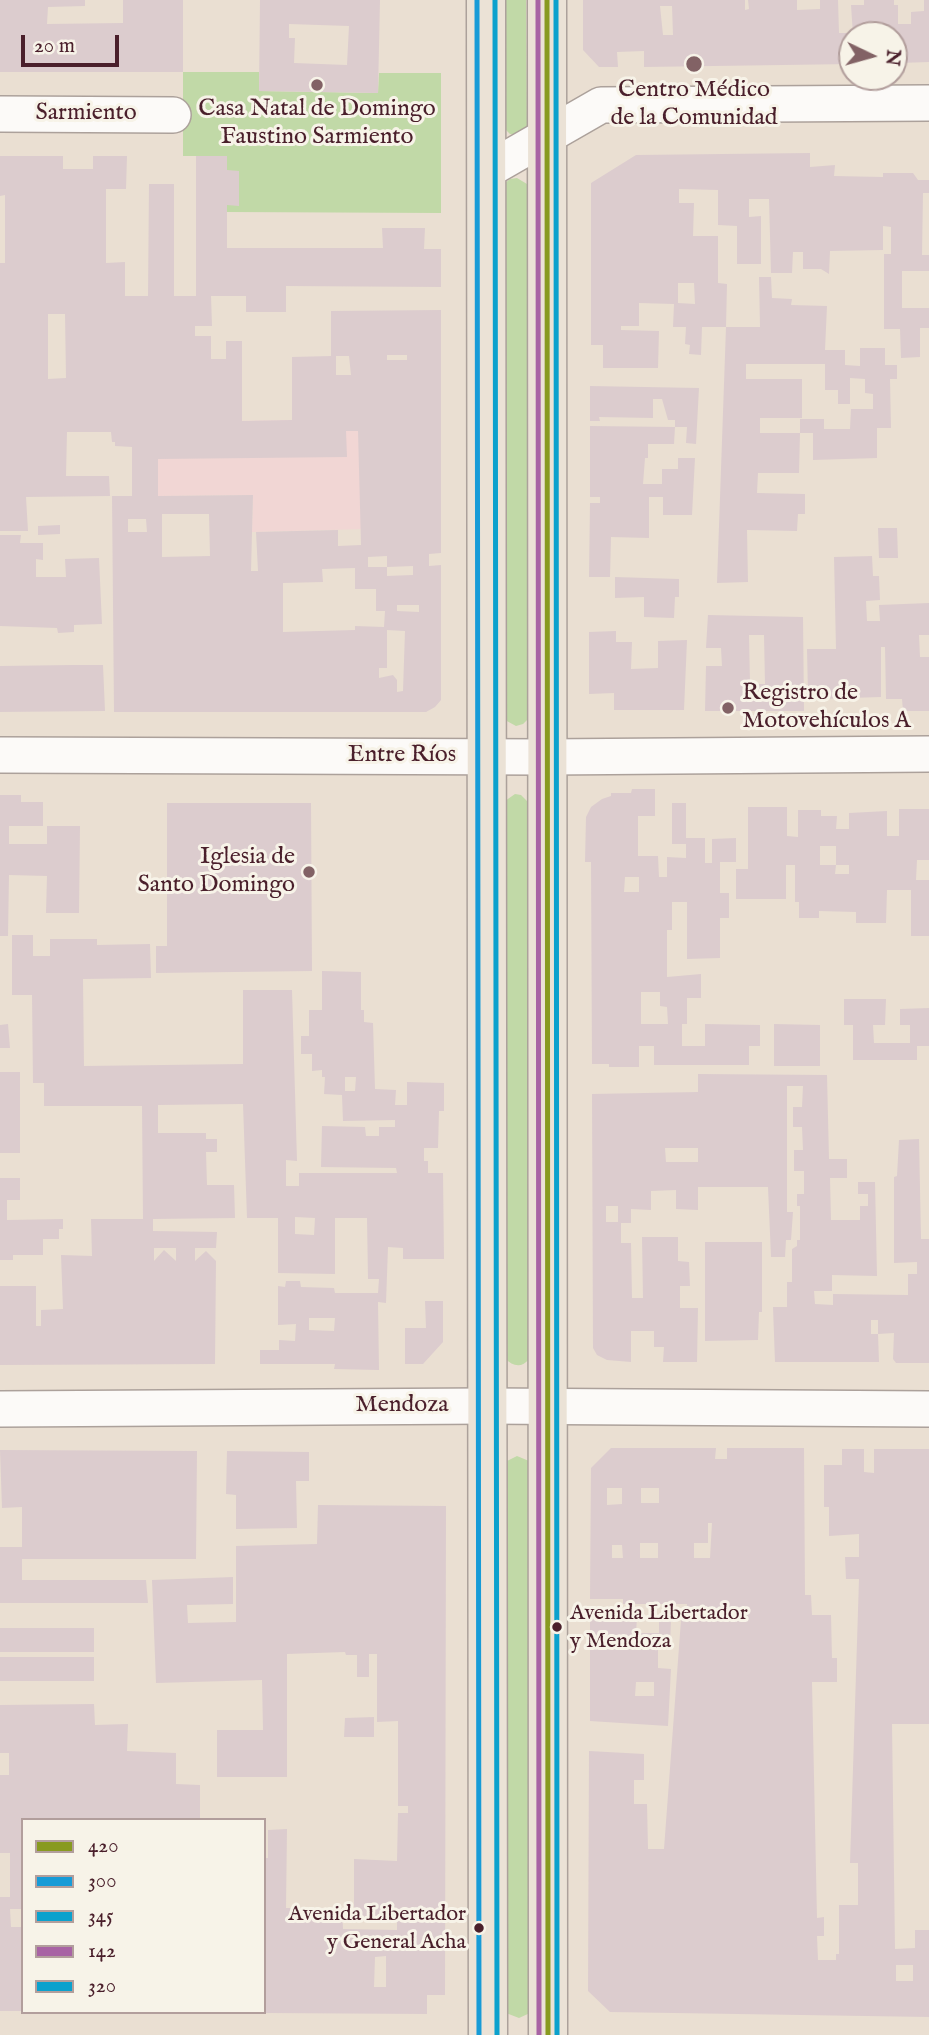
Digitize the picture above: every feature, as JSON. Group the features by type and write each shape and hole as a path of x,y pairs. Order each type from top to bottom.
{"main road":[{"path":"486,0 488,2035"},
{"path":"547,0 548,2035"}],"street":[{"path":"486,171 601,105 929,103"},
{"name":"Sarmiento","path":"0,114 173,115"},
{"name":"Entre Ríos","path":"0,755 547,757 929,754"},
{"name":"Mendoza","path":"0,1409 487,1406 929,1409"}],"shaded area":[{"path":"441,418 441,527 252,532 253,495 158,496 158,422"}],"green space":[{"path":"504,0 526,0 527,129 516,135 510,134 504,128"},
{"path":"183,72 259,72 259,91 378,93 379,73 441,73 441,213 227,212 227,156 183,156"},
{"path":"517,178 527,184 528,719 516,726 505,720 504,184"},
{"path":"515,794 521,795 527,801 529,1359 517,1365 505,1358 505,801"},
{"path":"517,1456 529,1461 530,2013 519,2018 506,2013 505,1462"}],"building":[{"path":"0,0 85,0 85,6 48,7 47,24 123,23 123,0 183,0 183,72 0,72"},
{"path":"260,0 380,0 378,93 259,91","holes":["289,24 349,26 347,65 294,63 295,38 289,38"]},
{"path":"583,0 745,0 745,10 749,9 748,0 797,0 797,10 820,9 820,0 838,0 838,64 644,67 644,51 617,52 618,67 599,67 583,50","holes":["660,6 672,6 673,35 663,35"]},
{"path":"864,0 894,0 894,5 898,5 898,21 852,21 851,5 864,5"},
{"path":"924,0 929,0 929,62 908,63 908,24 911,24 911,12 924,11"},
{"path":"810,153 810,167 835,165 834,176 883,177 883,173 913,173 918,180 929,180 929,193 923,193 922,255 929,255 929,271 902,271 902,308 929,308 929,328 920,328 920,357 901,358 900,329 884,329 884,254 891,254 891,227 883,226 883,250 830,251 829,274 821,269 803,269 803,252 793,252 792,273 771,273 769,199 749,199 749,217 761,216 761,264 737,264 737,226 718,225 718,190 679,189 679,203 694,203 693,236 718,236 718,283 727,284 726,327 702,327 701,355 689,354 690,345 685,344 686,327 673,327 674,304 639,303 639,326 621,326 621,330 659,331 658,368 603,368 603,345 591,345 591,183 636,155","holes":["678,283 694,283 695,304 678,303"]},
{"path":"0,156 63,156 63,169 93,169 93,156 127,156 126,189 106,189 106,263 125,262 125,296 148,296 149,184 174,184 174,296 196,296 196,156 227,156 227,170 239,171 239,206 227,205 227,248 383,248 382,228 425,228 424,249 441,249 441,287 286,286 286,312 246,312 246,296 211,296 212,326 195,326 195,336 211,336 211,359 226,359 226,341 242,341 242,421 292,420 292,357 331,356 331,311 441,310 441,553 429,554 429,566 441,565 441,700 435,707 426,712 114,712 112,496 132,496 132,447 115,446 111,432 67,432 66,476 109,476 110,496 26,497 28,531 0,531 0,263 5,263 5,195 0,196","holes":["48,314 65,314 66,378 48,379","387,355 407,355 407,360 387,360","336,356 349,356 351,375 336,375","346,431 358,431 361,545 338,546 338,530 256,532 258,571 251,571 253,495 158,496 158,459 347,457","162,514 209,514 210,556 162,557","128,519 146,519 147,532 128,532","387,556 387,567 368,567 368,557","413,566 413,575 387,576 387,567","355,568 355,589 376,589 376,611 385,611 384,627 355,626 355,630 283,632 283,583 323,582 322,569","397,605 419,605 419,612 397,611","387,630 405,631 403,691 397,692 397,680 393,675 379,678 379,668 387,668"]},
{"path":"759,277 771,277 772,298 792,299 791,305 827,306 825,350 845,350 845,365 860,366 860,348 885,348 885,365 897,365 897,379 890,379 891,428 877,428 877,458 813,460 813,433 800,433 799,473 758,473 757,493 805,494 805,514 798,514 797,531 747,530 748,582 717,583 726,327 760,327","holes":["746,364 825,364 825,390 838,390 838,404 850,404 850,378 865,379 865,393 873,394 873,409 851,409 850,429 824,429 824,419 800,419 800,433 760,433 760,418 802,418 802,379 746,379"]},
{"path":"590,386 699,388 696,444 686,443 687,427 675,427 675,420 668,420 662,399 653,399 653,418 599,417 600,421 590,421"},
{"path":"590,426 675,427 674,444 648,444 643,484 662,484 662,469 678,469 678,458 695,458 692,515 663,515 663,497 649,497 649,538 611,537 610,577 589,577 590,503 600,503 600,497 590,497"},
{"path":"60,525 60,534 38,535 38,526"},
{"path":"878,528 897,528 898,558 879,558"},
{"path":"0,535 21,535 20,543 43,543 43,560 36,559 36,577 66,577 65,559 99,558 102,624 74,625 74,632 58,633 57,628 0,626"},
{"path":"872,556 873,576 879,576 880,600 866,601 867,621 880,621 879,605 929,603 929,635 919,635 920,657 929,657 929,711 903,711 902,699 886,699 885,647 881,647 881,697 817,699 808,694 807,649 836,649 834,557"},
{"path":"615,577 679,579 679,597 675,597 674,618 644,617 644,597 615,598"},
{"path":"708,615 803,617 804,711 705,711 706,666 722,666 721,648 706,648","holes":["749,635 764,635 765,684 750,684"]},
{"path":"616,631 616,642 632,642 631,669 658,668 658,641 687,640 684,710 614,710 614,693 589,694 589,632"},
{"path":"103,665 105,711 0,712 0,666"},
{"path":"632,789 655,789 655,816 638,816 638,856 658,856 659,877 667,877 667,857 686,858 686,844 672,844 672,803 686,803 686,838 705,838 705,863 712,863 712,839 736,838 736,862 720,862 720,893 729,893 729,918 720,918 720,958 687,959 687,902 672,902 672,930 667,930 667,977 701,974 701,998 687,998 687,1024 682,1024 682,1046 705,1046 705,1024 760,1025 760,1046 749,1046 749,1065 654,1065 654,1046 639,1046 639,1067 592,1064 591,862 585,862 586,817 591,807 611,796 611,793 631,793","holes":["625,877 639,877 639,892 624,892","641,992 660,992 660,1006 667,1007 668,1024 641,1024"]},
{"path":"0,795 21,795 21,802 43,802 43,826 9,826 9,844 47,844 47,826 80,826 79,913 46,913 47,876 9,875 8,936 0,936"},
{"path":"167,803 311,803 312,971 156,973 156,946 167,946"},
{"path":"748,807 787,807 787,836 798,837 798,810 821,810 821,816 837,816 836,829 849,829 849,813 887,811 887,836 899,836 899,809 929,809 929,860 917,860 916,880 929,880 929,936 911,936 911,890 887,890 886,923 856,923 856,912 819,911 819,918 799,918 799,902 795,902 795,865 786,865 786,899 736,899 736,869 748,869","holes":["820,846 836,846 836,865 820,865","836,865 849,865 849,874 835,874"]},
{"path":"12,935 33,935 33,956 50,956 50,939 97,939 97,945 150,944 151,978 83,979 84,1066 243,1064 243,990 292,990 297,1161 286,1160 286,1186 299,1186 299,1173 397,1173 396,1168 321,1167 322,1126 365,1127 366,1136 379,1136 379,1127 395,1127 395,1120 343,1121 342,1095 324,1094 325,1077 322,1077 322,1070 312,1071 312,1054 301,1054 301,1036 309,1036 309,1010 322,1010 322,971 361,972 361,1010 364,1010 364,1022 373,1023 375,1089 396,1090 395,1105 407,1105 407,1082 444,1083 444,1111 439,1111 438,1148 424,1148 424,1161 428,1161 428,1173 443,1173 444,1259 403,1259 403,1248 388,1247 386,1303 378,1302 379,1370 334,1369 335,1364 260,1364 260,1350 279,1350 279,1340 295,1341 296,1324 278,1325 278,1286 285,1287 286,1281 300,1281 301,1287 334,1288 335,1293 378,1293 379,1279 368,1279 367,1218 335,1218 335,1274 278,1273 278,1218 247,1218 243,1104 158,1105 158,1133 206,1133 206,1139 217,1139 217,1152 206,1152 207,1185 234,1185 235,1218 153,1219 153,1231 217,1232 216,1248 195,1248 195,1261 206,1251 216,1261 215,1364 0,1365 0,1286 36,1286 36,1326 41,1326 41,1310 63,1309 61,1255 92,1256 91,1219 143,1219 142,1106 44,1106 44,1083 33,1083 32,995 12,995","holes":["345,1077 356,1077 355,1091 345,1091","295,1217 315,1218 314,1235 295,1234","154,1248 176,1248 176,1261 164,1250 154,1261","309,1318 335,1318 334,1331 309,1330"]},
{"path":"844,999 886,999 885,1025 873,1025 874,1043 910,1043 910,1025 900,1025 900,1009 929,1008 929,1046 917,1046 917,1060 853,1060 853,1025 844,1025"},
{"path":"8,1024 10,1048 0,1048 0,1025"},
{"path":"774,1024 820,1025 820,1066 774,1066"},
{"path":"0,1072 20,1072 20,1153 0,1153"},
{"path":"698,1074 827,1075 829,1159 847,1159 847,1178 830,1178 831,1220 860,1220 860,1206 868,1206 868,1194 858,1194 858,1182 875,1182 877,1276 832,1275 832,1291 814,1291 815,1304 833,1305 833,1294 908,1295 908,1274 917,1274 917,1262 894,1263 894,1177 897,1176 899,1140 919,1139 921,1239 929,1239 929,1363 896,1363 893,1359 894,1333 878,1334 879,1362 775,1362 773,1307 787,1307 787,1282 792,1282 792,1249 797,1246 797,1240 800,1240 800,1206 797,1206 797,1194 804,1194 804,1171 794,1171 794,1150 803,1150 802,1127 793,1127 793,1107 802,1107 803,1086 787,1086 787,1212 793,1212 791,1240 786,1240 785,1257 771,1257 768,1187 698,1187 698,1210 676,1209 676,1190 651,1191 651,1210 631,1209 631,1223 621,1223 621,1243 631,1243 632,1298 643,1298 642,1237 678,1237 678,1261 689,1262 690,1286 680,1286 680,1308 698,1308 697,1362 663,1362 664,1347 654,1347 654,1331 631,1331 631,1362 607,1360 597,1355 593,1348 592,1094 698,1092","holes":["665,1148 698,1148 698,1162 666,1162","606,1206 618,1206 618,1222 606,1222","871,1320 878,1320 878,1334 871,1334"]},
{"path":"0,1178 20,1178 20,1200 7,1200 7,1220 63,1219 59,1239 43,1239 43,1255 13,1255 13,1260 0,1260"},
{"path":"705,1242 762,1242 762,1312 759,1312 758,1340 705,1341"},
{"path":"425,1301 443,1301 443,1342 423,1364 405,1364 405,1328 426,1328"},
{"path":"611,1448 716,1448 715,1459 727,1459 727,1448 804,1448 805,1595 811,1595 812,1615 831,1615 832,1658 837,1658 837,1682 812,1682 817,1918 824,1917 824,1936 817,1936 818,1960 836,1960 836,1954 839,1954 839,1905 858,1905 858,1863 850,1863 859,1579 846,1579 845,1557 859,1557 859,1534 829,1536 829,1507 824,1507 824,1465 842,1465 842,1449 864,1449 864,1472 874,1473 874,1449 929,1449 929,1724 892,1724 895,1949 915,1948 915,1930 929,1930 929,2017 610,2012 588,1991 589,1751 644,1754 644,1780 634,1780 634,1804 647,1804 648,1849 664,1849 681,1620 686,1621 687,1604 623,1604 623,1599 590,1599 591,1468","holes":["607,1488 622,1488 622,1504 607,1505","641,1488 659,1488 659,1503 641,1503","708,1523 712,1523 710,1558 694,1558 694,1543 708,1543","640,1543 658,1543 658,1558 640,1558","612,1545 622,1545 623,1558 612,1558","896,1965 913,1965 913,1981 896,1981"]},
{"path":"0,1450 197,1451 196,1559 22,1559 22,1580 146,1580 148,1603 0,1603 0,1547 22,1547 22,1507 2,1508"},
{"path":"227,1451 309,1452 309,1481 296,1481 297,1528 236,1529 236,1495 226,1494"},
{"path":"318,1505 446,1506 445,1995 427,1995 427,2014 266,2013 268,1830 287,1829 286,1908 342,1908 343,1929 397,1930 397,1920 354,1919 354,1859 397,1861 398,1813 408,1813 408,1806 398,1806 398,1721 377,1722 377,1654 369,1654 369,1677 357,1677 357,1655 346,1655 345,1652 287,1654 287,1777 217,1777 217,1730 263,1730 262,1680 156,1683 152,1580 233,1577 233,1604 187,1605 188,1623 236,1622 236,1546 317,1544","holes":["386,1956 386,1987 374,1987 375,1957"]},
{"path":"590,1616 637,1617 636,1633 659,1633 659,1619 671,1619 670,1648 658,1648 658,1668 671,1669 668,1726 590,1721","holes":["636,1682 654,1682 654,1696 635,1696"]},
{"path":"0,1628 94,1628 94,1652 0,1652"},
{"path":"0,1657 94,1657 94,1681 0,1681"},
{"path":"94,1704 95,1725 128,1724 127,1751 176,1753 176,1784 200,1785 200,1818 21,1818 21,1909 10,1909 11,1927 21,1927 21,2011 0,2011 0,1897 10,1897 10,1853 0,1853 0,1775 9,1775 9,1753 0,1753 0,1705"},
{"path":"374,1717 374,1737 344,1737 345,1718"}],"transit line":[{"name":"300","path":"477,0 479,2035"},
{"name":"345","path":"495,0 497,2035"},
{"name":"142","path":"538,0 539,2035"},
{"name":"420","path":"547,0 548,2035"},
{"name":"320","path":"556,0 557,2035"}],"place":[{"name":"Centro Médico de la Comunidad","path":"694,64"},
{"name":"Casa Natal de Domingo Faustino Sarmiento","path":"317,85"},
{"name":"Registro de Motovehículos A","path":"728,708"},
{"name":"Iglesia de Santo Domingo","path":"309,872"},
{"name":"Avenida Libertador y Mendoza","path":"557,1627"},
{"name":"Avenida Libertador y General Acha","path":"479,1928"}]}
